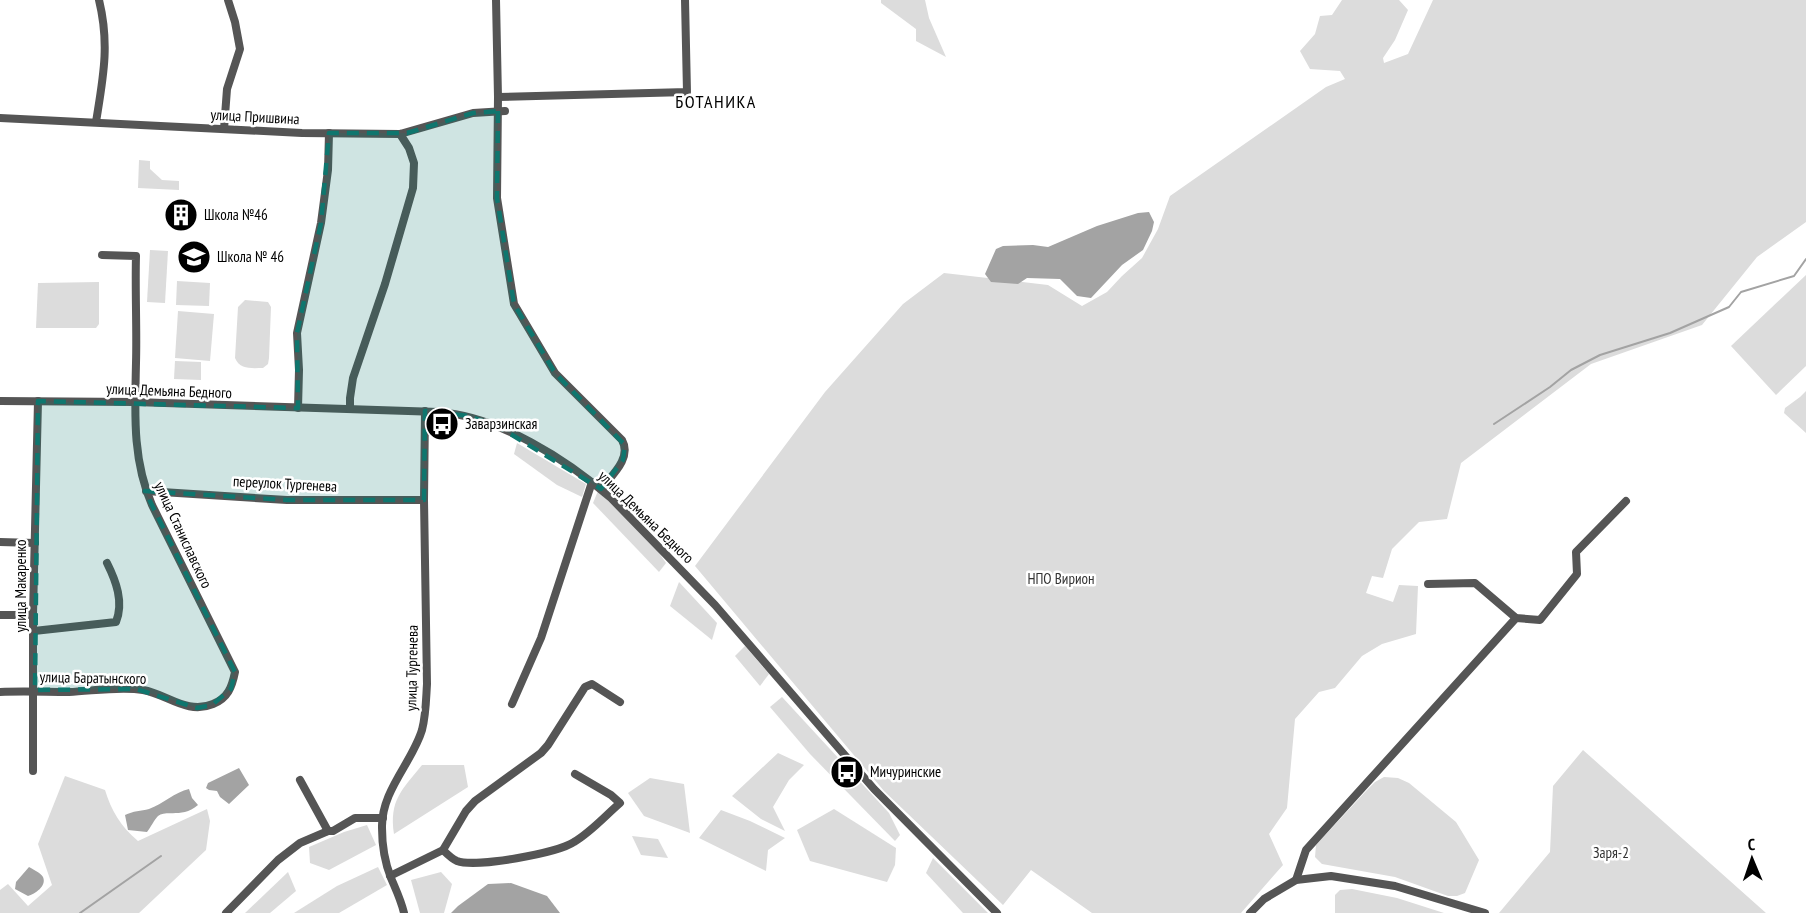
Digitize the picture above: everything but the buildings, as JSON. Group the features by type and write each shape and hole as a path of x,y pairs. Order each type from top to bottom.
{"street":[{"path":"96,122 106,55 104,21 99,0"},
{"path":"224,129 227,89 240,49 228,0"},
{"path":"496,0 498,97 501,111 497,198 514,304 555,373 622,440 626,453 601,489"},
{"path":"498,97 687,92 685,0"},
{"name":"улица Пришвина","path":"0,118 224,129 400,134 473,113 501,111"},
{"path":"297,408 299,370 297,333 321,223 328,170 329,133"},
{"path":"350,409 353,378 385,284 413,188 414,163 409,148 400,134"},
{"name":"улица Станиславского","path":"102,255 136,256 137,456 146,491 235,672"},
{"name":"улица Демьяна Бедного","path":"0,401 135,402 425,411 469,416 499,427 552,455 601,489 715,605 874,789 997,913"},
{"name":"улица Макаренко","path":"33,771 35,690 33,615 38,401"},
{"name":"улица Тургенева","path":"403,913 402,902 390,876 382,827 387,803 397,777 422,731 425,713 427,684 425,411"},
{"path":"512,704 541,638 592,482"},
{"name":"переулок Тургенева","path":"146,491 287,500 424,500"},
{"path":"1428,584 1475,583 1516,618 1540,620 1577,574 1576,552 1626,501"},
{"path":"0,542 35,543"},
{"path":"34,631 116,622 120,599 107,563"},
{"path":"0,615 33,615"},
{"path":"1296,880 1306,850 1516,618"},
{"name":"улица Баратынского","path":"0,692 136,689 156,692 187,708 197,708 212,705 222,699 231,689 235,672"},
{"path":"390,876 443,850 466,811 475,801 541,753 548,745 585,687 592,684 620,702"},
{"path":"443,850 452,858 469,864 532,855 560,849 574,843 620,803 611,795 575,774"},
{"path":"300,780 327,831"},
{"path":"226,913 278,860 300,843 327,831 333,831 355,818 383,818"},
{"path":"1250,913 1264,899 1296,880 1331,876 1395,886 1485,913"}],"highlighted area":[{"path":"498,111 497,198 514,304 555,373 625,445 623,460 601,489 499,427 469,416 425,411 424,500 287,500 145,491 235,672 231,689 212,705 197,708 136,689 35,690 38,401 298,408 297,333 321,223 329,133 407,133 473,113"}],"green space":[{"path":"881,0 925,0 929,18 946,57 916,41 916,29 881,3"},
{"name":"НПО Вирион","path":"1342,0 1399,0 1408,10 1395,40 1383,58 1384,63 1408,54 1433,0 1806,0 1806,222 1757,257 1702,325 1591,364 1461,463 1447,519 1419,522 1392,549 1383,578 1372,576 1366,593 1393,602 1399,585 1418,586 1416,634 1382,644 1362,656 1335,688 1319,692 1295,719 1287,808 1269,834 1283,865 1241,913 1092,913 1031,870 1003,905 884,791 695,566 825,392 903,304 944,273 1048,285 1082,306 1107,292 1142,258 1158,229 1170,196 1326,87 1345,79 1340,71 1310,69 1300,51 1315,34 1320,16 1332,15"},
{"path":"139,160 150,161 150,169 162,180 179,181 179,190 138,188"},
{"path":"150,250 168,251 165,303 147,302"},
{"path":"1806,275 1806,366 1776,395 1731,346"},
{"path":"177,281 210,283 209,306 176,305"},
{"path":"99,282 99,324 96,328 36,328 38,283"},
{"path":"245,300 268,302 271,307 269,358 268,364 263,368 240,365 235,358 238,307"},
{"path":"178,311 214,314 210,361 175,358"},
{"path":"175,361 201,362 201,380 174,379"},
{"path":"1806,391 1806,433 1784,413 1785,408"},
{"path":"517,443 586,484 582,497 557,485 514,454"},
{"path":"598,491 652,543 666,563 659,572 593,503"},
{"path":"679,582 717,623 712,640 670,606"},
{"path":"745,646 769,674 760,686 735,656"},
{"path":"782,697 889,813 900,835 895,841 810,754 770,707"},
{"name":"Заря-2","path":"1583,750 1766,913 1499,913 1550,852 1553,786"},
{"path":"778,753 804,765 789,780 773,807 785,831 761,819 732,796"},
{"path":"422,765 464,765 468,787 394,834 395,804 403,789"},
{"path":"65,776 105,790 117,818 138,841 207,809 210,821 206,850 139,913 0,913 0,890 8,884 28,906 52,885 38,844"},
{"path":"1384,777 1398,778 1409,783 1456,822 1479,860 1465,893 1448,896 1395,877 1322,864 1315,857 1316,845 1375,782"},
{"path":"650,778 684,784 690,833 644,816 628,793"},
{"path":"834,809 896,848 895,865 887,882 810,861 797,830"},
{"path":"721,810 785,838 768,850 766,871 699,838"},
{"path":"367,825 376,845 329,870 310,863 309,847"},
{"path":"632,836 658,839 668,858 641,855"},
{"path":"933,858 988,913 963,913 926,873"},
{"path":"378,867 387,885 339,913 294,913 337,886"},
{"path":"288,872 296,891 270,913 245,913"},
{"path":"441,872 452,884 444,913 420,913 411,880"},
{"path":"1352,889 1397,898 1444,913 1335,913 1335,895 1340,890"}],"shaded area":[{"path":"1149,212 1154,222 1143,250 1122,265 1091,298 1077,296 1060,279 1027,278 1018,284 991,282 985,274 996,249 1003,246 1048,247 1097,226 1138,213"},
{"path":"239,768 249,785 229,804 220,797 217,791 206,788 208,783"},
{"path":"189,789 198,805 186,812 161,814 147,832 128,830 125,815 149,809"},
{"path":"29,867 40,874 44,880 40,889 28,896 15,889 16,882"},
{"path":"511,883 547,896 560,913 451,913 488,884"}],"waterway":[{"path":"1494,424 1550,387 1571,370 1600,355 1670,333 1729,307 1741,292 1794,276 1806,259"},
{"path":"80,913 161,856"}],"place":[{"name":"Школа №46","path":"181,215"},
{"name":"Школа № 46","path":"194,257"},
{"name":"Заварзинская","path":"442,424"},
{"name":"Мичуринские","path":"847,772"}],"district":[{"name":"БОТАНИКА","path":"716,102"}]}
